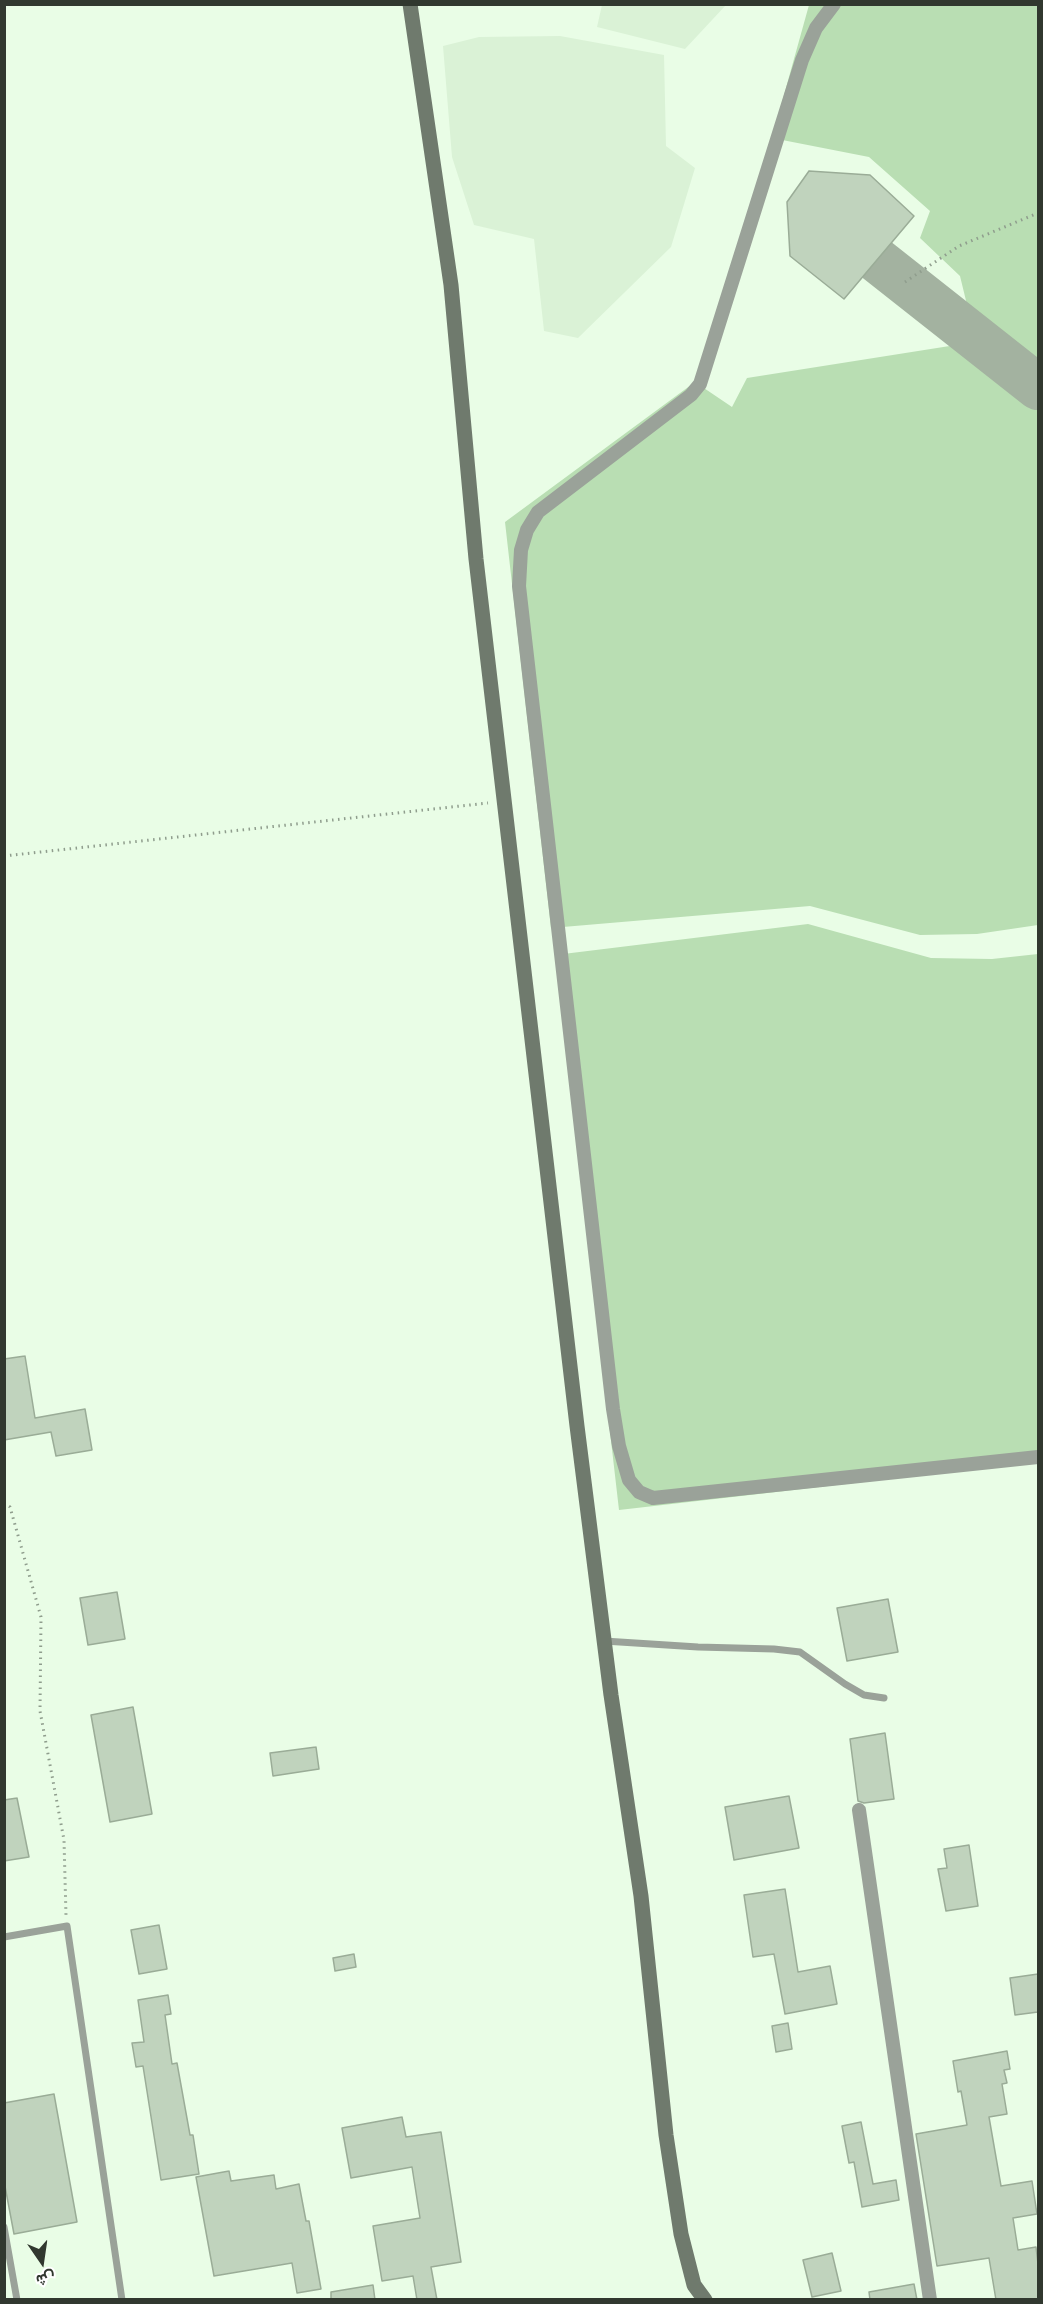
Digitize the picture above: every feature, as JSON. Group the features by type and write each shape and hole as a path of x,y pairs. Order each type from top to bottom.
{"street":[{"path":"410,4 451,285 476,560 577,1426 604,1641 641,1896 666,2134 691,2292 705,2300"},
{"path":"834,4 816,28 802,60 700,384 691,395 538,512 527,530 521,550 519,586 613,1409 619,1446 629,1480 639,1492 653,1498 1038,1457"},
{"path":"859,1810 930,2300"}],"lane":[{"path":"604,1641 774,1649 800,1653 864,1695 884,1698"},
{"path":"4,1937 67,1926 122,2300"},
{"path":"4,2227 17,2300"}],"path":[{"path":"904,282 959,246 1038,213"},
{"path":"4,856 505,802"},
{"path":"4,1503 10,1507 41,1617 40,1711 64,1840 67,1926"}],"shaded area":[{"path":"602,4 726,5 685,49 597,27"},
{"path":"809,5 1038,5 1038,367 969,313 960,276 920,238 930,211 869,157 772,138"},
{"path":"560,36 664,55 666,146 695,168 671,247 578,338 544,331 534,239 474,225 452,157 443,46 479,37"},
{"path":"956,345 1038,408 1038,925 977,934 920,935 810,906 551,928 505,522 695,382 732,407 747,378"},
{"path":"808,924 931,958 992,959 1038,954 1038,1462 619,1510 555,955"}],"building":[{"path":"809,171 870,175 914,216 844,299 790,256 787,202"},
{"path":"25,1356 35,1418 85,1409 92,1450 56,1456 51,1432 4,1440 4,1359"},
{"path":"117,1592 125,1639 88,1645 80,1598"},
{"path":"888,1599 898,1652 847,1661 837,1608"},
{"path":"133,1707 152,1814 110,1822 91,1715"},
{"path":"885,1733 894,1799 864,1803 858,1801 850,1739"},
{"path":"316,1747 319,1769 273,1776 270,1753"},
{"path":"789,1796 799,1848 734,1860 725,1807"},
{"path":"17,1798 29,1857 4,1861 4,1800"},
{"path":"969,1845 978,1906 946,1911 938,1869 947,1868 944,1849"},
{"path":"785,1889 798,1972 830,1966 837,2004 785,2014 774,1954 753,1957 744,1895"},
{"path":"159,1925 167,1969 139,1974 131,1930"},
{"path":"354,1954 356,1967 335,1971 333,1958"},
{"path":"1038,1974 1038,2012 1015,2015 1010,1978"},
{"path":"168,1995 171,2014 165,2015 172,2064 177,2063 199,2174 161,2180 143,2066 136,2067 132,2043 144,2042 138,2000"},
{"path":"788,2023 792,2049 776,2052 772,2026"},
{"path":"1007,2051 1010,2069 1004,2070 1007,2083 1002,2084 1007,2114 989,2117 1001,2186 1032,2181 1037,2214 1013,2218 1018,2250 1036,2247 1038,2300 996,2300 989,2258 937,2266 916,2134 967,2125 953,2061"},
{"path":"54,2094 77,2222 14,2234 4,2181 4,2103"},
{"path":"402,2117 406,2137 441,2132 461,2262 431,2267 437,2300 417,2300 413,2276 382,2281 373,2226 420,2218 412,2167 351,2178 342,2128"},
{"path":"861,2122 873,2184 896,2180 899,2200 862,2207 854,2162 849,2163 842,2126"},
{"path":"229,2171 231,2181 274,2175 276,2189 299,2184 306,2221 309,2221 321,2289 297,2293 292,2263 214,2276 196,2177"},
{"path":"832,2253 841,2291 812,2297 803,2260"},
{"path":"914,2284 917,2300 870,2300 869,2292"},
{"path":"373,2285 375,2300 331,2300 331,2292"}],"taxiway":[{"path":"877,260 1038,387"}]}
